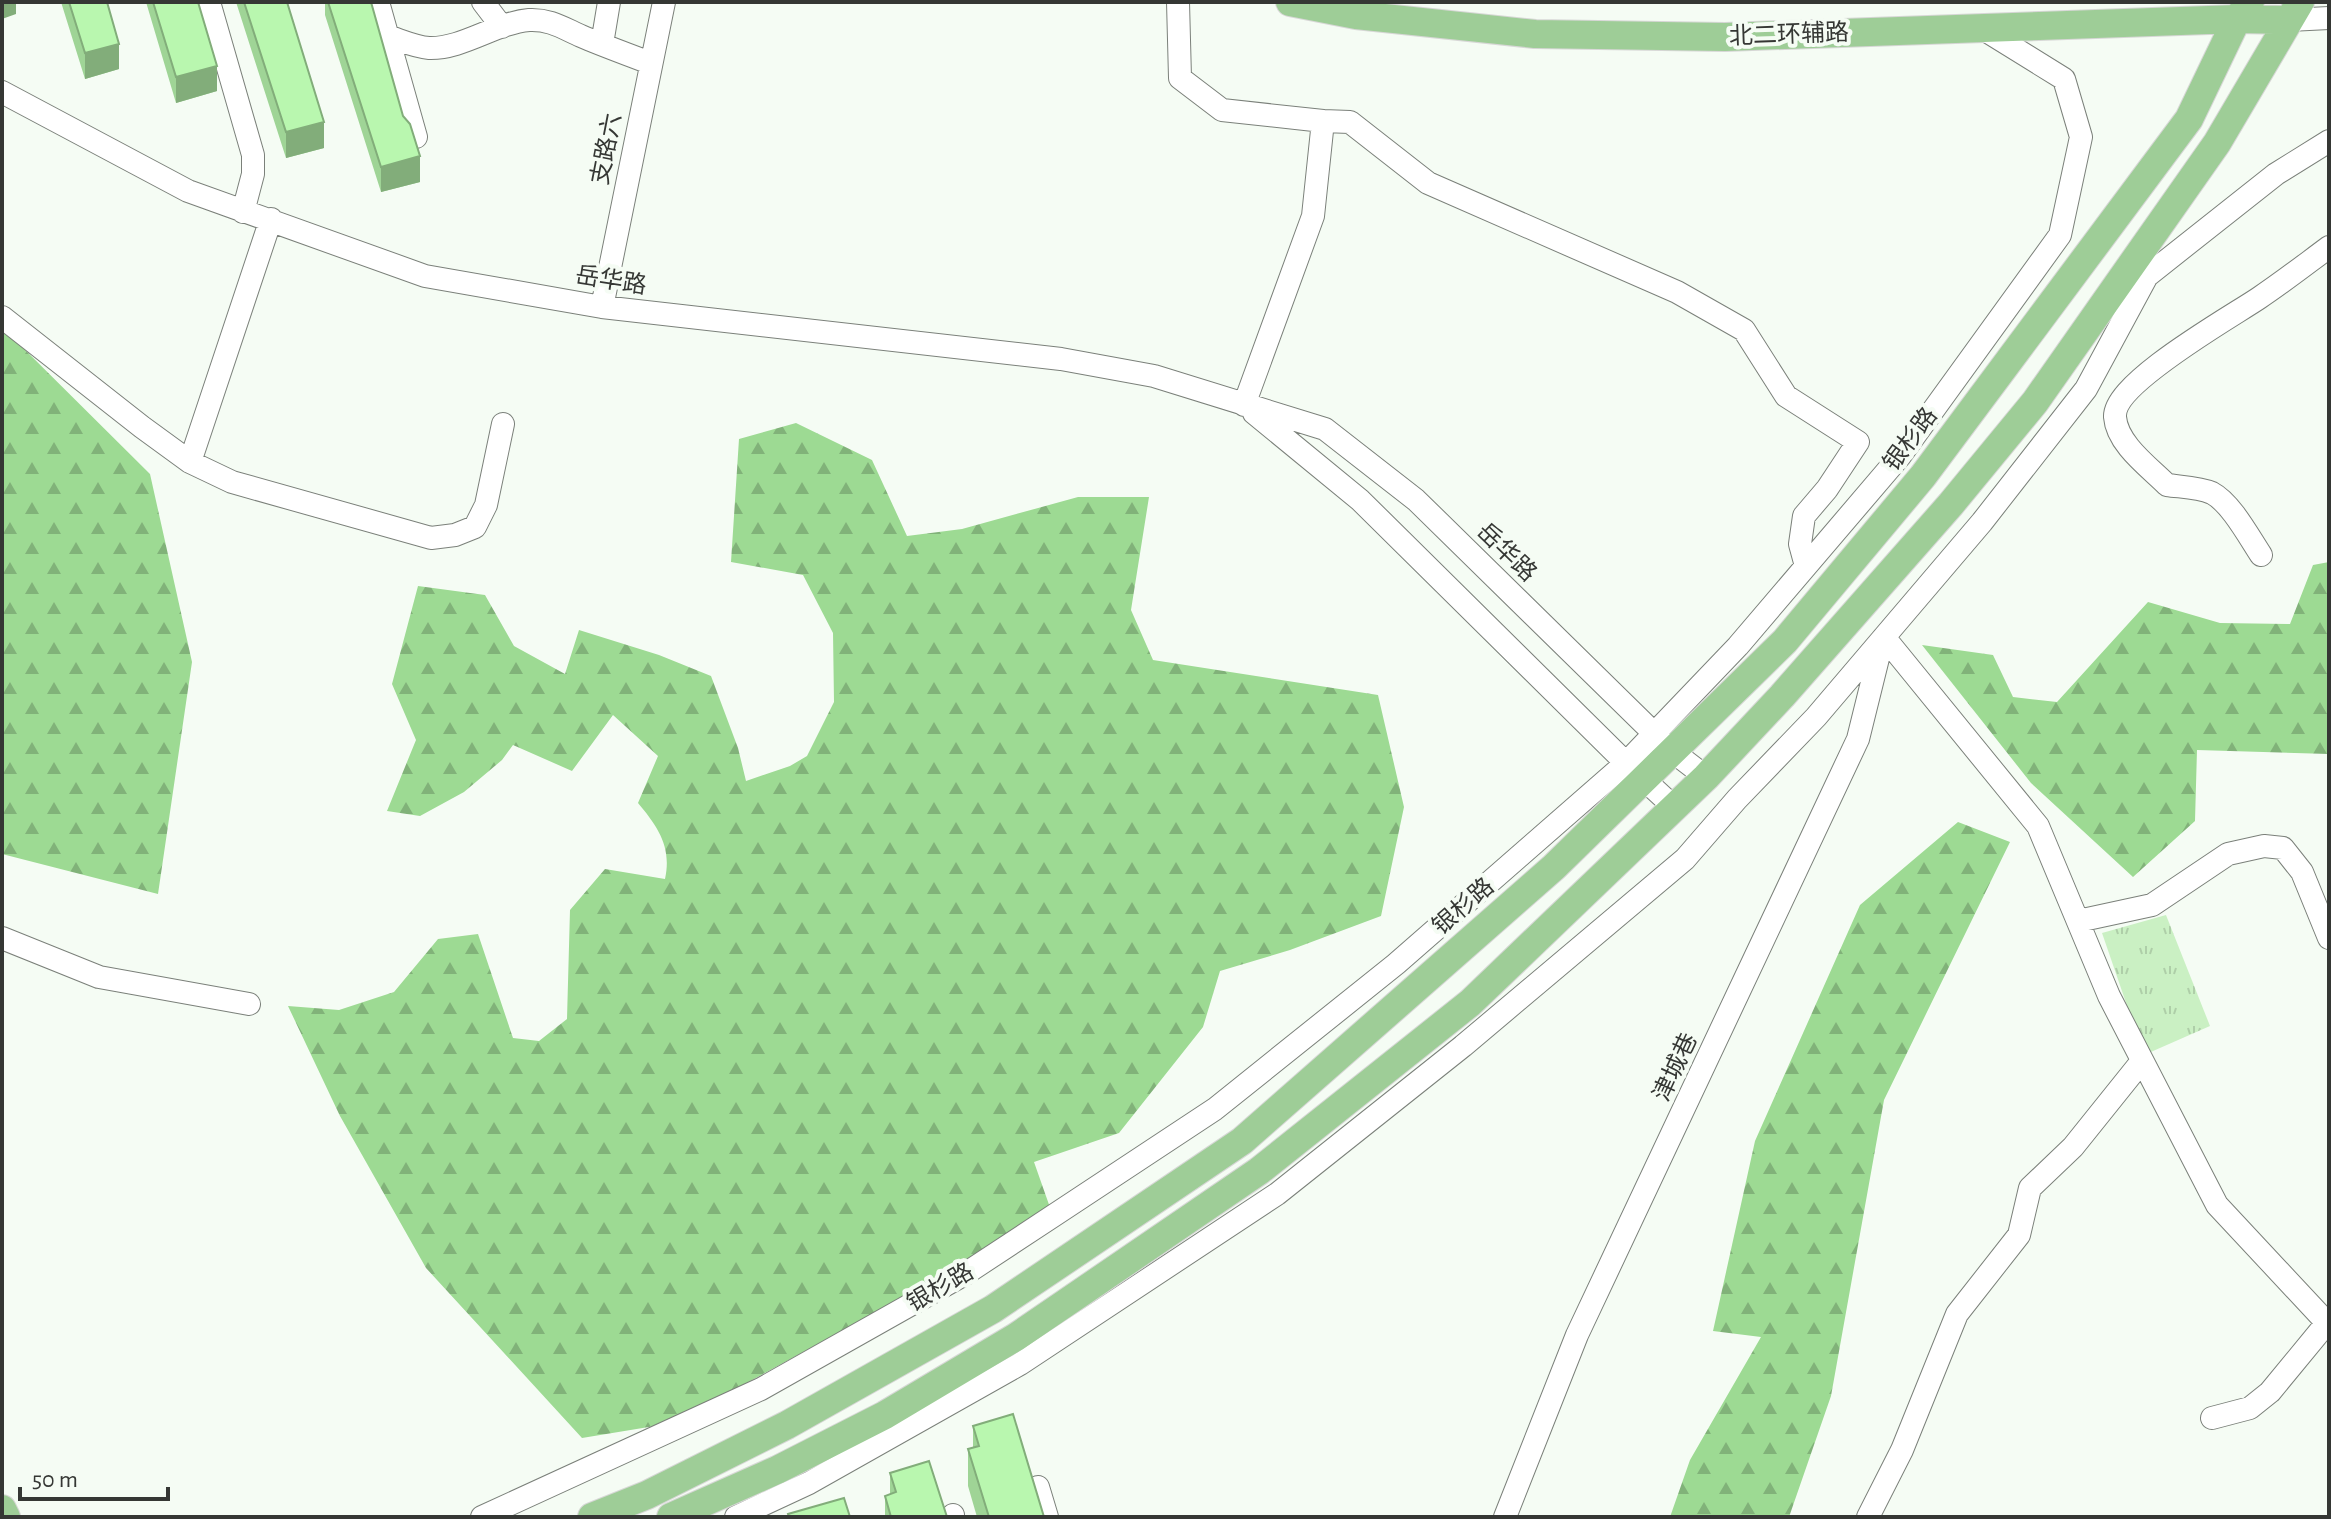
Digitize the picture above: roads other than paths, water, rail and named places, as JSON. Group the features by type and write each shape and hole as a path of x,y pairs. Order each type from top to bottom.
{"main road":[{"name":"北二环辅路","path":"1290,2 1356,15 1535,34 1725,37 2295,11"},
{"name":"银杉路","path":"592,1517 647,1495 787,1425 993,1309 1242,1141 1554,867 1663,742 1785,641 1923,476 2189,119 2244,11"},
{"path":"2035,402 2217,143 2295,11"},
{"path":"671,1517 777,1470 885,1415 1016,1337 1259,1171 1470,1003 1675,808 1782,696 2147,276"},
{"path":"2,1509 6,1517"}],"street":[{"path":"209,2 253,155 253,174 243,212"},
{"path":"378,2 416,137"},
{"path":"483,2 502,27"},
{"path":"602,44 609,2"},
{"name":"支路六","path":"602,307 664,2"},
{"path":"1178,2 1180,78 1222,110 1350,122 1428,183 1677,292 1744,330 1786,396 1858,442 1827,489 1804,516 1800,544 1806,566"},
{"path":"2295,11 2329,18"},
{"path":"387,36 428,48 529,20 547,21 561,24 650,63"},
{"name":"银杉路","path":"1663,742 1738,646 1900,456 2060,235 2081,137 2064,79 1980,27"},
{"name":"岳华路","path":"2,92 188,191 425,276 602,307 1061,359 1154,376 1325,429 1427,511 1663,742 1706,777"},
{"path":"1244,405 1313,216 1323,121"},
{"path":"736,1517 809,1483 1020,1364 1277,1194 1463,1046 1685,859 1737,799 1816,717 1982,522 2086,389 2147,276 2276,174 2329,141"},
{"path":"190,462 271,219"},
{"path":"2261,555 2215,494 2167,485 2120,434 2115,415 2119,403 2151,370 2329,247"},
{"path":"2,317 190,462 232,482 431,538 455,535 475,527 486,505 503,424"},
{"name":"岳华路","path":"1244,405 1360,500 1675,808"},
{"path":"1884,637 2038,826 2109,996 2217,1205 2328,1325 2270,1392 2250,1408 2212,1418"},
{"name":"津城巷","path":"1505,1517 1577,1335 1858,739 1884,637"},
{"name":"银杉路","path":"482,1517 761,1389 965,1274 1215,1109 1635,772"},
{"path":"2078,921 2152,905 2228,854 2264,846 2283,848 2302,872 2329,938"},
{"path":"2,938 99,977 249,1004"},
{"path":"1868,1517 1902,1450 1957,1314 2019,1235 2030,1188 2073,1147 2142,1061"},
{"path":"1038,1487 1047,1517"}]}
